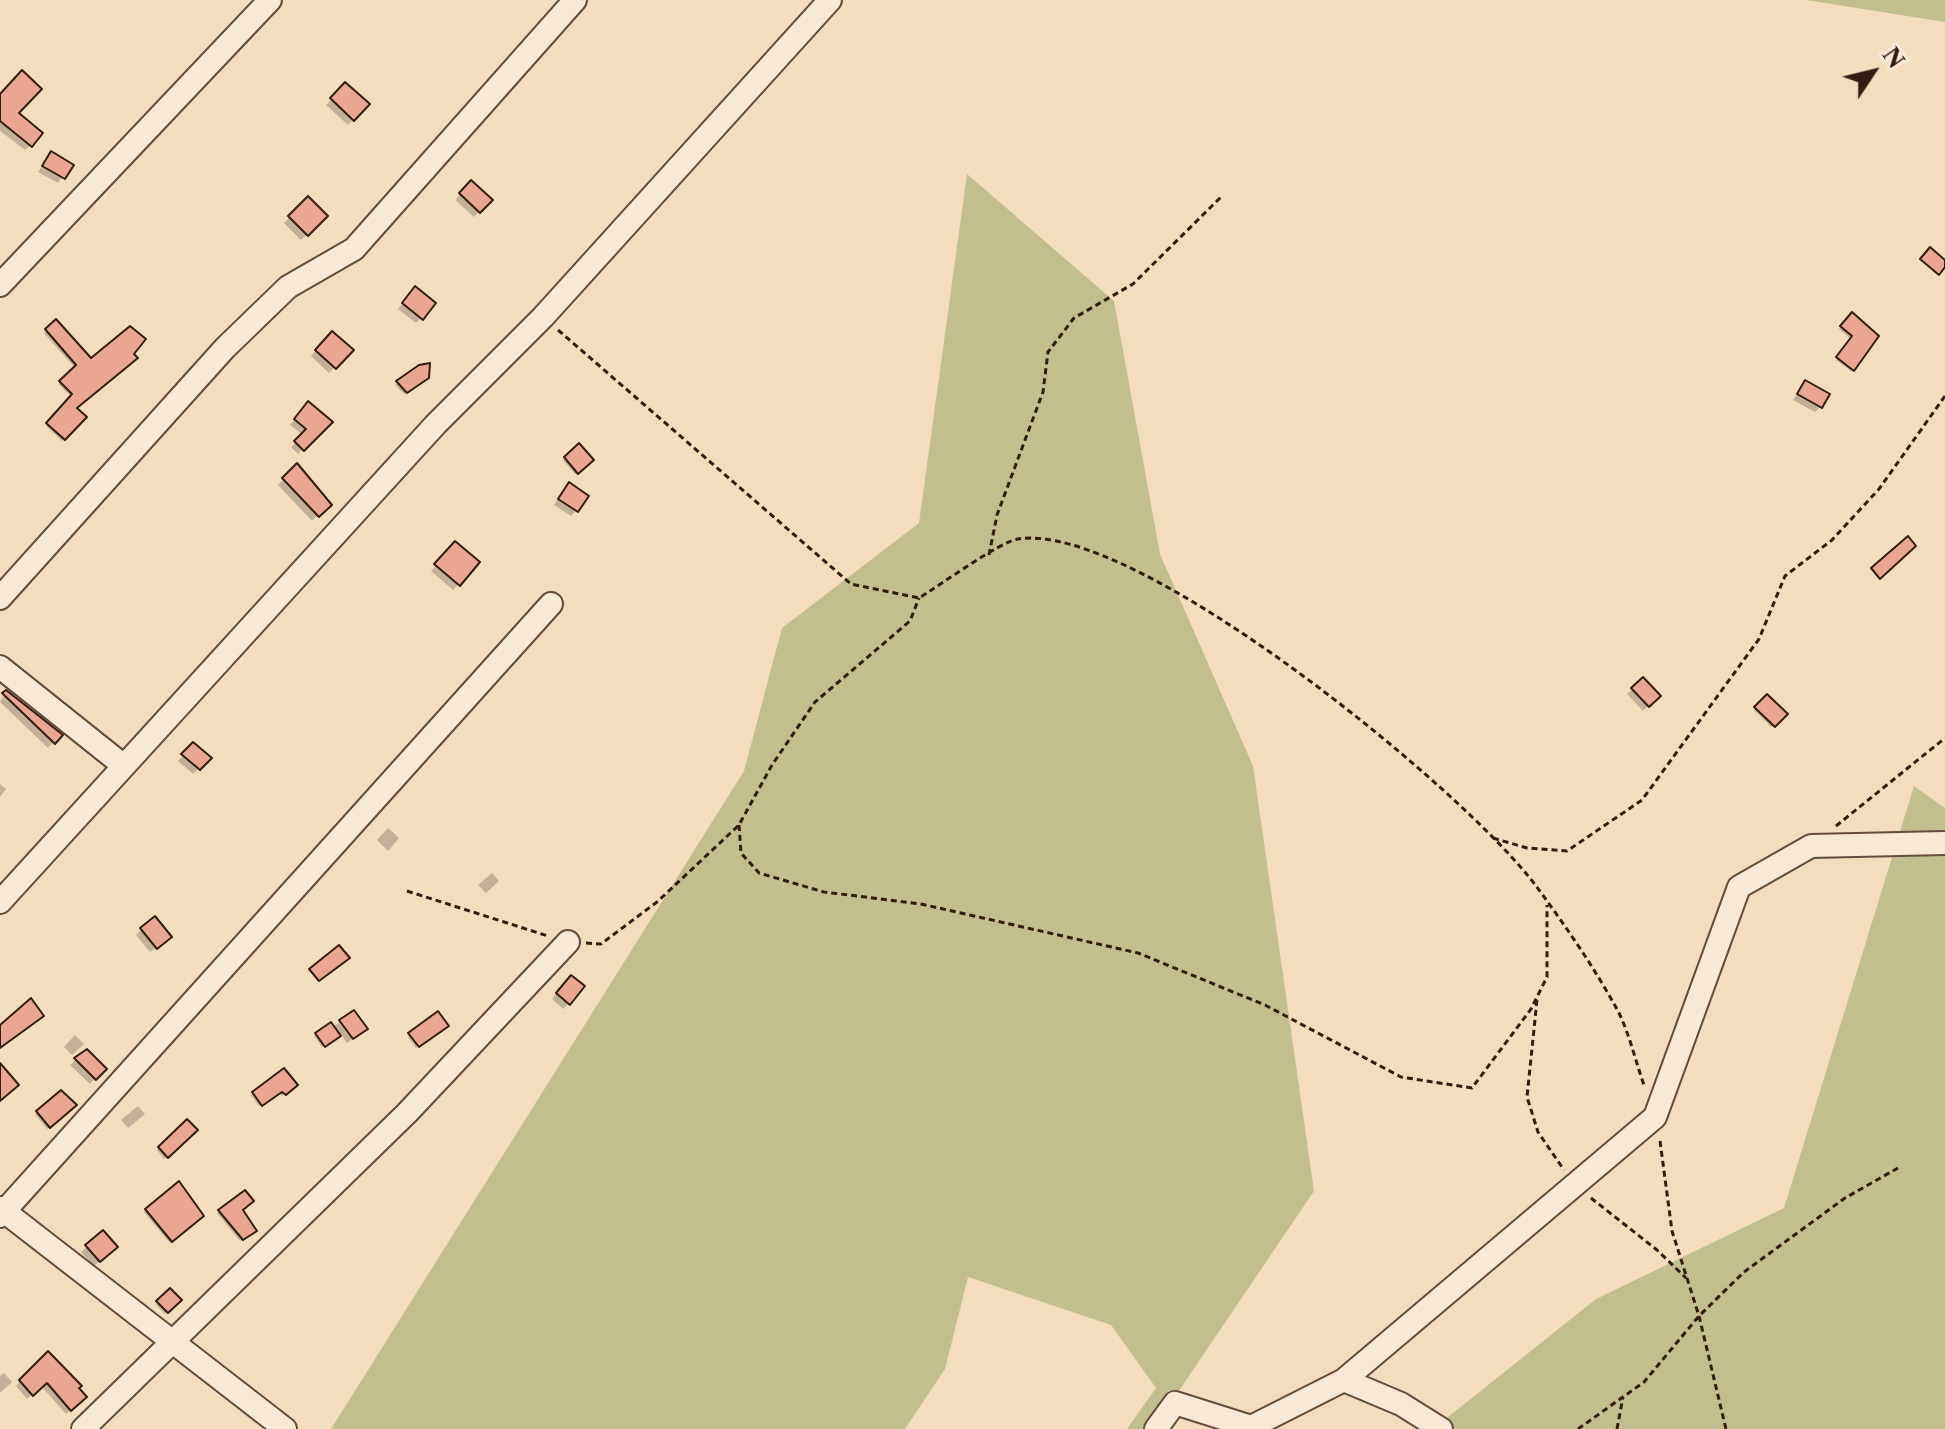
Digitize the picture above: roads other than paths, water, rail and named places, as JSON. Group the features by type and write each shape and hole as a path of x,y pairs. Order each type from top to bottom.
{"street":[{"path":"0,285 270,0"},
{"path":"0,598 257,317 288,287 354,249 575,0"},
{"path":"0,902 436,424 543,317 830,0"},
{"path":"285,1429 1,1212 551,604"},
{"path":"0,667 124,766"},
{"path":"1156,1429 1175,1403 1251,1427 1344,1380 1655,1117 1739,887 1811,846 1945,843"},
{"path":"83,1429 407,1113 568,942"},
{"path":"1344,1380 1401,1404 1441,1429"}]}
